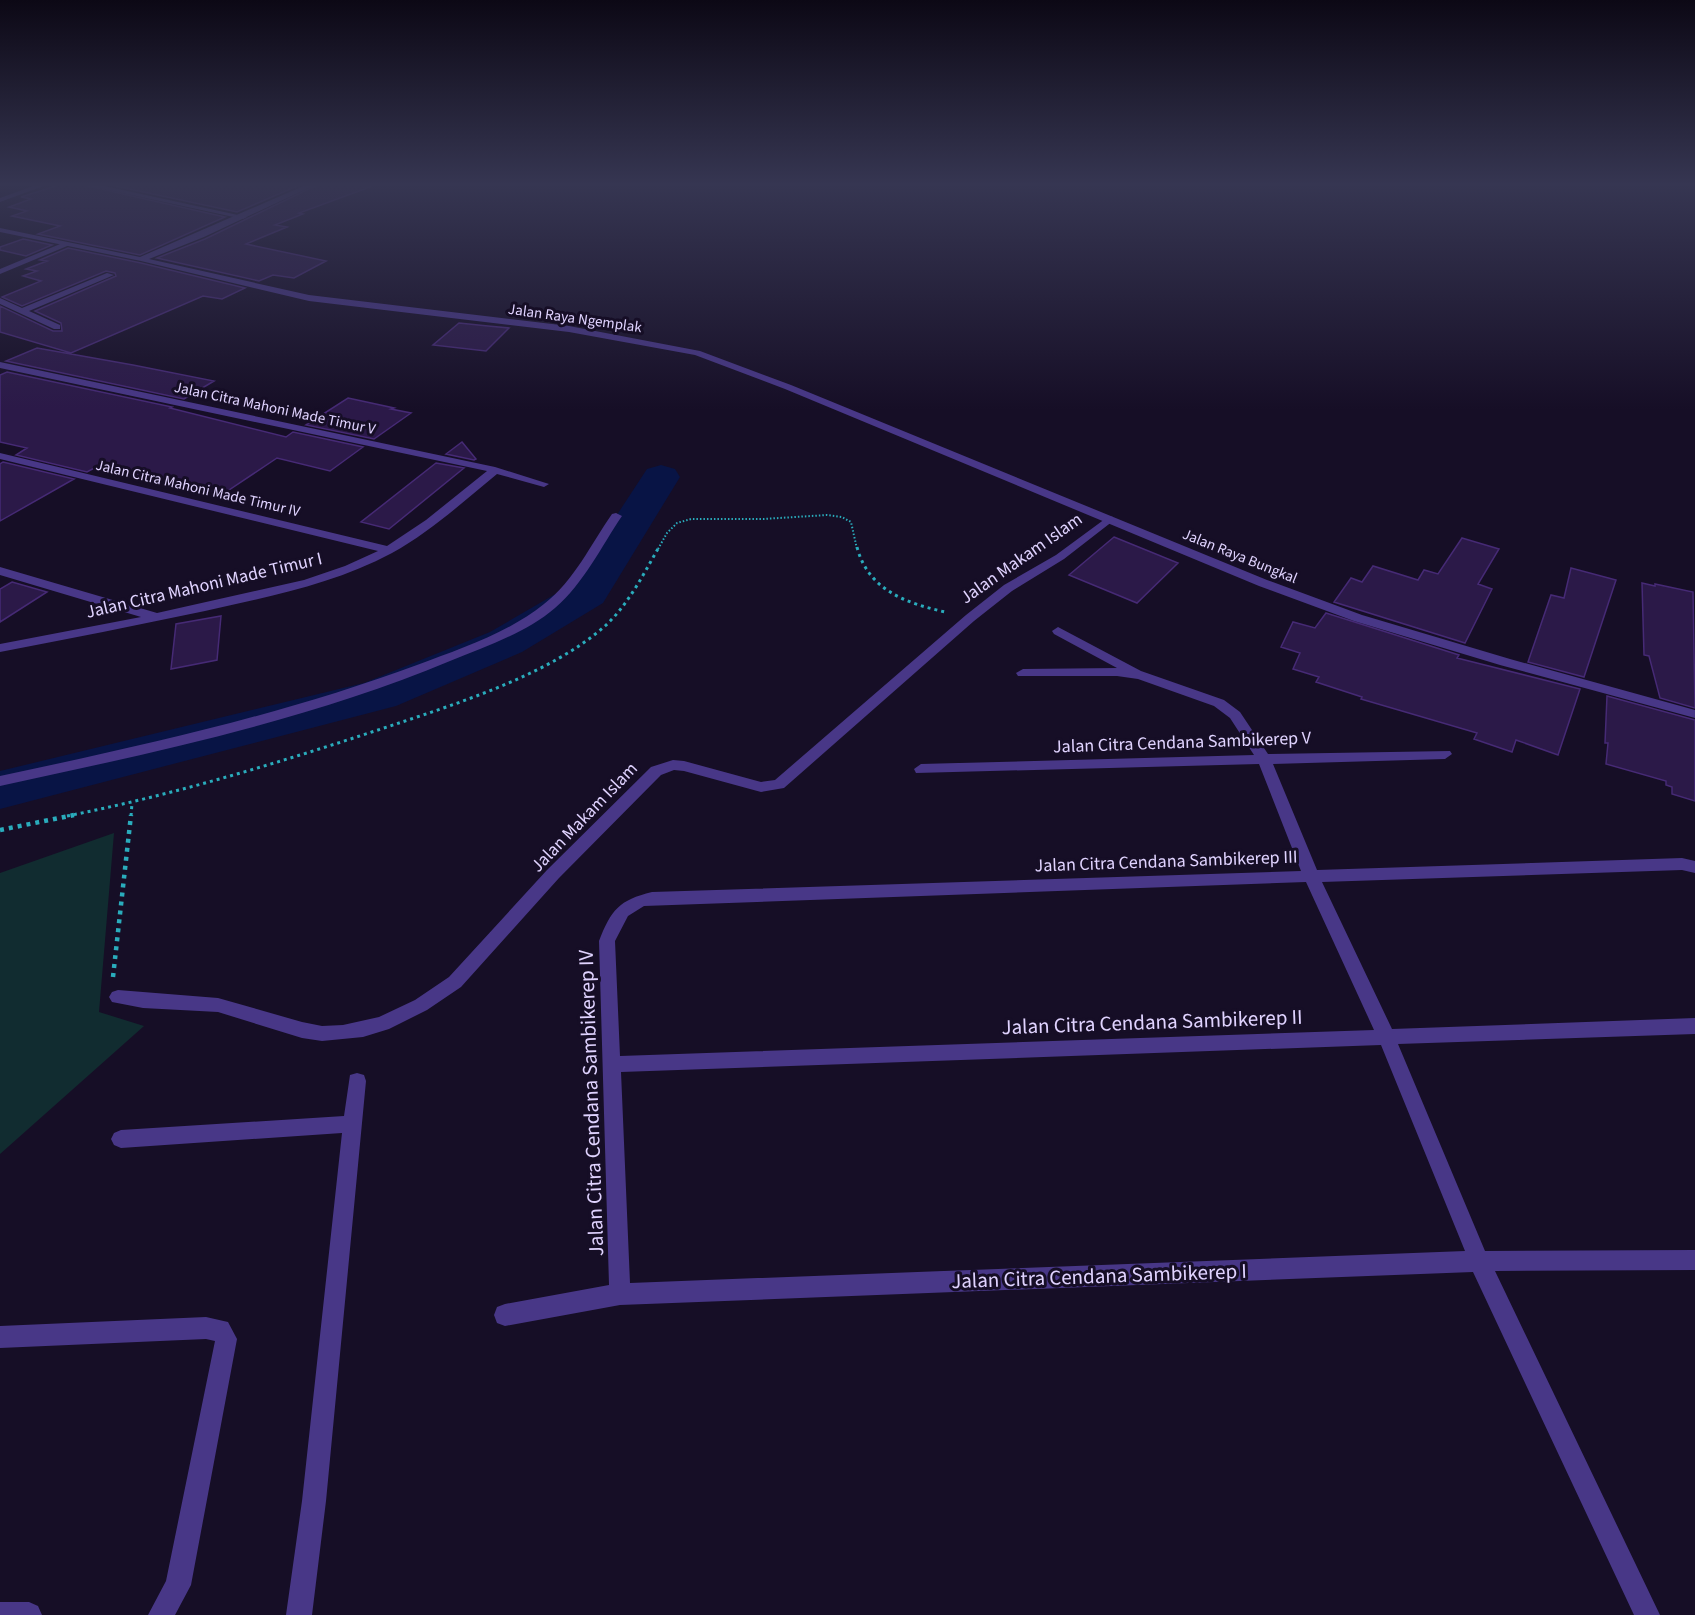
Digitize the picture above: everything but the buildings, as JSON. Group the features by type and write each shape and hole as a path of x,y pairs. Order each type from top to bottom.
{"street":[{"path":"0,272 31,259"},
{"name":"Jalan Raya Ngemplak","path":"142,259 268,291 309,298 542,325 665,345 697,353 788,387"},
{"path":"25,310 110,275"},
{"path":"0,300 57,327"},
{"name":"Jalan Citra Mahoni Made Timur V","path":"0,365 495,470 544,484"},
{"name":"Jalan Raya Bungkal","path":"788,387 1263,583 1358,618 1505,663 1695,714"},
{"name":"Jalan Citra Mahoni Made Timur IV","path":"0,456 389,550"},
{"name":"Jalan Citra Mahoni Made Timur I","path":"0,648 158,617 306,583 389,550 416,532 495,470"},
{"path":"0,781 190,740 332,700 457,653 530,619 549,606 565,591 616,516"},
{"name":"Jalan Makam Islam","path":"118,997 227,1006 305,1031 338,1034 362,1031 381,1024 437,996 455,982 554,874 656,771 673,765 684,766 761,787 779,783 970,618 1008,588 1060,557 1109,519"},
{"path":"0,571 158,617"},
{"path":"1058,631 1114,659 1140,675"},
{"path":"1023,673 1117,672 1140,675 1219,703 1235,715 1264,759 1311,876 1386,1036 1479,1262 1647,1615"},
{"name":"Jalan Citra Cendana Sambikerep V","path":"921,769 1445,754"},
{"name":"Jalan Citra Cendana Sambikerep III","path":"652,898 1688,865"},
{"name":"Jalan Citra Cendana Sambikerep IV","path":"620,1294 607,941 617,916 631,902 652,898"},
{"name":"Jalan Citra Cendana Sambikerep II","path":"612,1064 1695,1026"},
{"path":"299,1615 315,1490 357,1081"},
{"path":"121,1139 352,1124"},
{"name":"Jalan Citra Cendana Sambikerep I","path":"505,1315 620,1294 1479,1262 1695,1260"},
{"path":"0,1337 206,1328 220,1330 226,1339 178,1585 161,1615"},
{"path":"0,1615 29,1615"}],"path":[{"path":"0,830 132,803 334,745 447,707 526,674 574,650 606,625 632,594 667,533 677,523 691,519 763,519 826,515 842,517 851,522 861,560 872,579 891,595 915,606 970,618"},
{"path":"118,997 112,989 132,803"}],"green space":[{"path":"114,833 99,1012 144,1026 0,1154 0,873"}],"waterway":[{"path":"0,790 379,695 506,642 587,594 661,477"}]}
